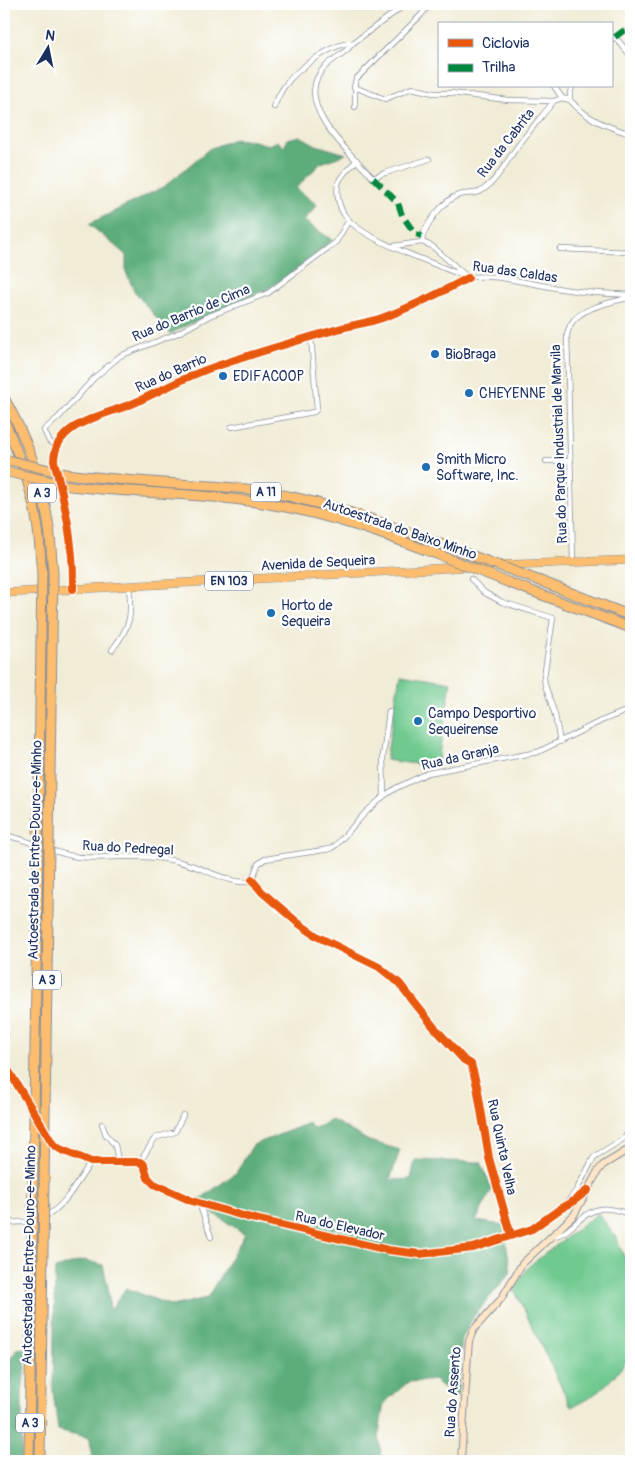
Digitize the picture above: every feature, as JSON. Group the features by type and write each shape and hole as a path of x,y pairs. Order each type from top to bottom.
{"highway":[{"name":"Autoestrada de Entre-Douro-e-Minho","path":"4,398 32,455 48,517 53,573 40,1461"},
{"name":"Autoestrada de Entre-Douro-e-Minho","path":"4,420 18,452 29,487 37,522 42,573 29,1461"},
{"name":"Autoestrada do Baixo Minho","path":"4,459 66,474 117,480 211,486 272,493 320,503 366,517 457,550 631,616"},
{"name":"Autoestrada do Baixo Minho","path":"4,471 70,486 222,498 284,507 325,516 362,527 631,628"}],"main road":[{"name":"EN 103","path":"573,562 631,560"},
{"name":"Avenida de Sequeira","path":"4,593 573,562"}],"street":[{"path":"406,4 334,58 319,74 314,87 314,100 320,116 335,136 373,178 429,160"},
{"path":"355,107 356,88 354,83 356,78 421,16 430,4"},
{"path":"612,39 615,37 631,56"},
{"path":"274,107 286,83 309,62 331,48 347,42 353,43"},
{"path":"356,88 385,99 412,88 433,93 451,93 508,100 554,101 562,98 570,100 579,110 608,127 631,134"},
{"path":"555,88 562,98"},
{"path":"570,100 572,88"},
{"name":"Rua da Cabrita","path":"422,242 425,229 448,201 458,195 478,193 491,183 554,101"},
{"path":"349,220 340,207 338,183 357,160"},
{"name":"Rua das Caldas","path":"349,220 360,230 392,246 468,278 498,279 570,291 631,296"},
{"name":"Rua do Barrio de Cima","path":"57,447 49,441 44,430 59,418 94,378 120,356 178,333 209,316 268,293 336,242 349,220"},
{"path":"392,246 422,242 432,246 468,278"},
{"path":"560,249 631,252"},
{"name":"Rua do Barrio","path":"57,447 74,426 132,404 178,381 212,367 381,318 431,298 468,278"},
{"path":"610,294 613,298 612,302"},
{"path":"616,294 619,296 619,301"},
{"name":"Rua das Caldas","path":"593,308 631,296"},
{"name":"Rua do Parque Industrial de Marvila","path":"573,562 567,335 571,323 580,314 593,308"},
{"path":"230,428 314,412 317,409 311,337"},
{"path":"57,447 54,461 65,502 70,532 73,588"},
{"path":"546,460 571,461"},
{"path":"471,578 486,593 502,602 553,618 544,677 545,686 555,715 560,742"},
{"path":"112,650 127,628 130,605 129,586"},
{"name":"Rua da Granja","path":"252,880 258,864 265,859 330,849 336,846 366,812 384,796 396,788 428,773 538,752 601,721 631,709"},
{"path":"384,796 383,757 389,711"},
{"name":"Rua do Pedregal","path":"4,835 74,857 121,856 172,860 196,866 236,881 245,883 252,880"},
{"name":"Rua Quinta Velha","path":"252,880 262,892 298,923 318,937 379,967 399,983 417,1008 464,1060 471,1064 477,1086 489,1158 511,1235"},
{"path":"4,1027 4,1051 7,1068 53,1144 68,1153 91,1162 140,1162 155,1138 176,1132 183,1115"},
{"path":"102,1124 106,1135 115,1144 118,1161"},
{"path":"563,1207 576,1191 594,1158 623,1140 631,1130"},
{"name":"Rua do Assento","path":"461,1461 469,1341 474,1329 500,1299 522,1264 574,1215 603,1165 631,1148"},
{"path":"4,1222 25,1224 35,1222 58,1209 91,1162"},
{"name":"Rua do Elevador","path":"140,1162 144,1165 148,1178 154,1184 199,1203 247,1217 378,1248 420,1254 473,1248 532,1229 588,1190"},
{"path":"199,1203 210,1238"},
{"path":"551,1237 562,1236 583,1218 598,1209 607,1208 631,1214"}],"green space":[{"path":"300,136 316,145 346,154 321,163 296,188 317,205 304,221 332,240 303,265 268,289 205,316 170,334 134,291 126,272 126,255 89,224 165,186 209,149 234,139 254,141 268,145 278,141 284,147 288,139"},
{"name":"Campo Desportivo Sequeirense","path":"400,674 451,682 437,767 386,760"},
{"path":"332,1120 369,1141 400,1150 390,1180 411,1179 415,1160 481,1162 492,1189 476,1221 503,1225 511,1272 474,1316 462,1338 457,1397 434,1380 408,1382 384,1403 379,1433 381,1461 92,1461 90,1438 58,1430 53,1391 55,1269 84,1260 103,1265 108,1287 110,1311 126,1288 172,1306 207,1298 245,1234 196,1202 236,1173 253,1145 309,1123 313,1129"},
{"path":"598,1213 615,1236 629,1267 631,1266 631,1356 598,1392 571,1407 514,1289 529,1266"},
{"path":"27,1348 22,1395 22,1461 4,1461 4,1366 17,1349"}],"marked path":[{"path":"615,37 631,25"},
{"path":"373,178 398,203 402,215 416,234 422,236"}],"cycle path":[{"path":"73,589 72,556 68,524 54,461 56,448 63,437 72,429 97,416 134,403 204,371 338,329 382,318 426,300 468,278"},
{"path":"252,880 262,892 298,923 318,937 379,967 399,983 433,1026 464,1060 471,1064 477,1086 489,1158 511,1235"},
{"path":"4,1027 5,1063 7,1068 53,1144 60,1149 91,1162 140,1162 144,1165 148,1178 154,1184 192,1201 247,1217 388,1250 420,1254 473,1248 532,1229 588,1190"}],"place":[{"name":"BioBraga","path":"435,354"},
{"name":"EDIFACOOP","path":"223,376"},
{"name":"CHEYENNE","path":"469,393"},
{"name":"Smith Micro Software, Inc.","path":"426,467"},
{"name":"Horto de Sequeira","path":"271,613"},
{"name":"Campo Desportivo Sequeirense","path":"418,721"}]}
